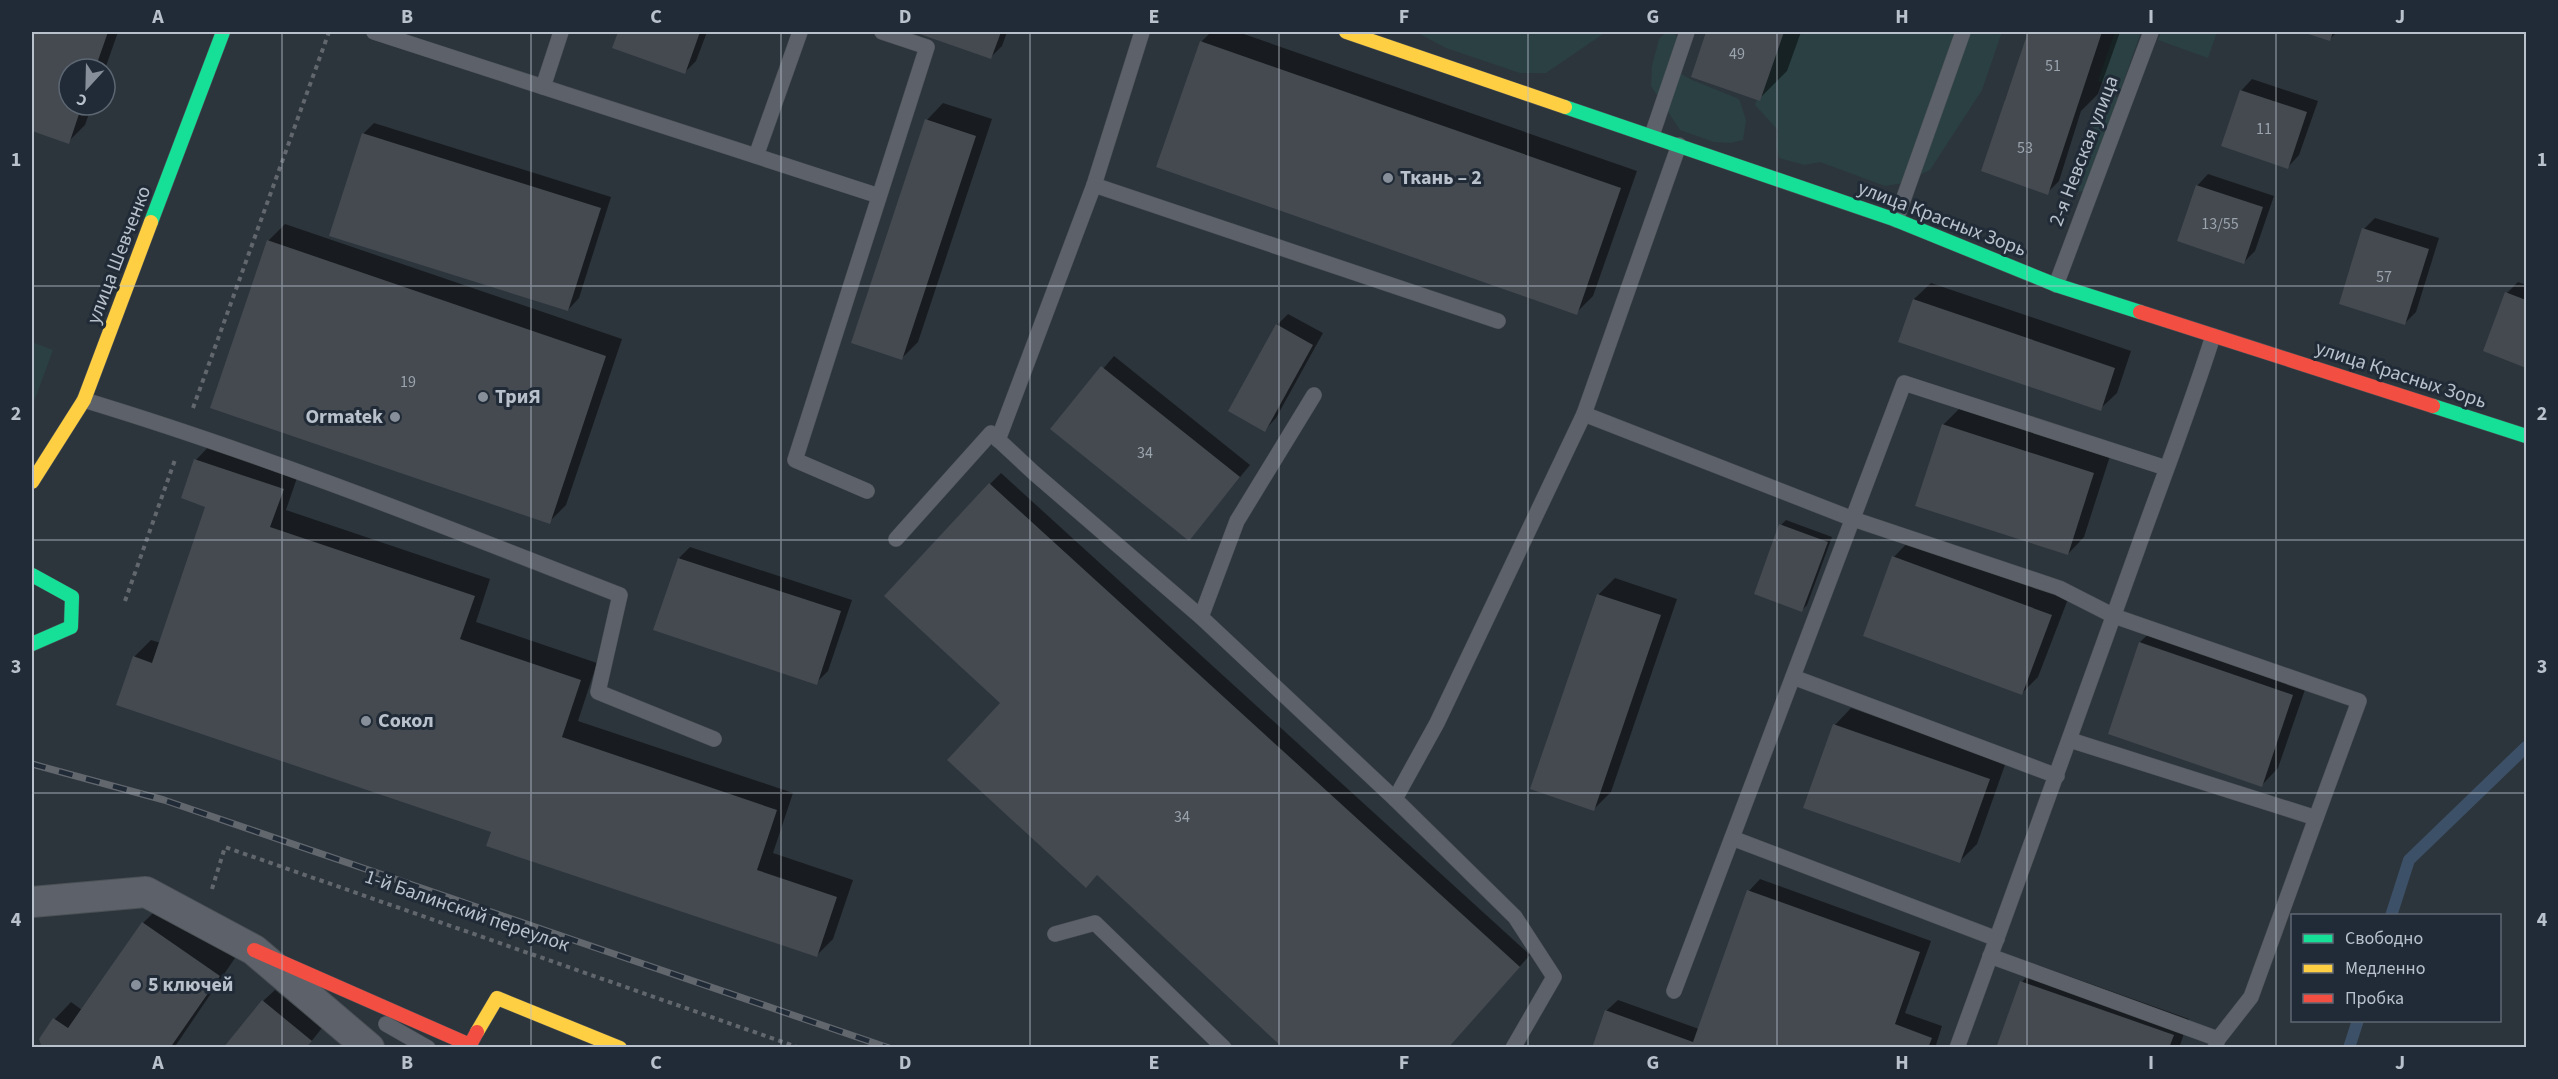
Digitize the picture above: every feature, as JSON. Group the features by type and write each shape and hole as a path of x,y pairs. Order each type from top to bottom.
{"street":[{"name":"улица Шевченко","path":"32,482 84,400 223,32"},
{"name":"улица Красных Зорь","path":"1346,32 1896,220 2056,285 2526,436"},
{"path":"32,575 72,597 70,627 32,644"},
{"path":"32,902 146,892 254,950 470,1045 497,998 620,1047"},
{"path":"254,950 369,1047"}],"lane":[{"path":"374,32 879,196"},
{"path":"543,87 561,32"},
{"path":"756,156 800,32"},
{"path":"867,491 795,460 927,47 882,32"},
{"path":"998,440 1094,185 1142,32"},
{"path":"1652,135 1688,32"},
{"path":"1896,220 1963,32"},
{"name":"2-я Невская улица","path":"2056,285 2151,32"},
{"path":"1395,799 1437,723 1584,414 1679,145"},
{"path":"1094,185 1498,321"},
{"path":"1957,1047 2070,740 2166,468 2188,413 2213,336"},
{"path":"1674,991 1904,383 2166,468"},
{"path":"1201,617 1238,521 1314,395"},
{"path":"84,400 184,432 424,518 620,595 598,692 714,739"},
{"path":"1584,414 1853,519 2059,588 2114,616 2359,701 2251,997 2217,1043 1990,956"},
{"path":"896,539 991,433 1201,617 1395,799 1515,917 1554,977 1513,1047"},
{"path":"1793,677 2057,776"},
{"path":"2070,740 2316,818"},
{"path":"1732,838 1997,939"},
{"path":"1055,934 1095,923 1224,1047"},
{"path":"254,950 428,1047"}],"path":[{"path":"125,601 329,32"},
{"name":"1-й Балинский переулок","path":"201,890 212,890 225,847 800,1047"}],"green space":[{"path":"1416,32 1606,32 1546,73 1520,73 1446,48"},
{"path":"1666,32 1674,32 1679,42 1672,69 1692,80 1739,99 1746,120 1743,140 1731,143 1714,142 1680,130 1651,86 1652,66 1659,39"},
{"path":"1781,32 2002,32 1982,90 1930,170 1903,183 1885,186 1820,162 1804,165 1779,158 1776,145 1778,130 1755,105"},
{"path":"2115,32 2141,32 2121,89 2098,81"},
{"path":"2161,32 2217,32 2208,58 2158,40"},
{"path":"2112,94 2124,102 2091,192 2074,191 2088,141"},
{"path":"32,342 53,350 32,407"}],"building":[{"path":"32,32 108,32 99,57 57,57 57,117 78,117 69,144 32,131"},
{"path":"618,32 700,32 685,74 612,48"},
{"path":"914,32 1001,32 991,59"},
{"path":"1706,32 1784,32 1760,101 1691,77"},
{"path":"2028,32 2102,32 2048,195 1981,171"},
{"path":"2302,32 2333,32 2330,41"},
{"name":"Ткань – 2","path":"1200,41 1621,188 1577,315 1156,167"},
{"path":"2240,90 2307,112 2288,169 2221,146"},
{"path":"925,119 976,136 902,360 851,343"},
{"path":"362,133 601,208 568,311 329,236"},
{"path":"2196,185 2263,207 2244,264 2177,241"},
{"path":"2362,228 2429,249 2405,325 2339,304"},
{"path":"267,240 606,356 550,524 210,408"},
{"path":"2505,292 2526,300 2526,368 2483,351"},
{"path":"1913,299 2115,368 2101,411 1898,342"},
{"path":"1276,324 1313,345 1265,432 1228,411"},
{"path":"1101,366 1240,477 1189,541 1050,429"},
{"path":"1942,424 2094,473 2068,555 1915,506"},
{"name":"Сокол","path":"194,459 284,489 270,527 475,596 460,639 581,680 562,737 777,810 757,870 837,897 817,957 486,846 491,832 116,705 133,656 152,663 205,507 181,498"},
{"path":"989,483 1520,967 1448,1048 1283,1048 1097,875 1086,888 947,760 1000,703 884,596"},
{"path":"1779,524 1828,542 1802,612 1754,594"},
{"path":"1892,556 2052,615 2022,695 1863,636"},
{"path":"678,558 841,611 817,685 653,630"},
{"path":"1597,594 1661,615 1594,811 1530,789"},
{"path":"2139,642 2293,695 2262,787 2108,734"},
{"path":"1833,724 1990,779 1960,863 1803,808"},
{"path":"1747,890 1920,952 1895,1024 1932,1038 1928,1048 1592,1048 1605,1010 1693,1042"},
{"path":"142,922 220,976 170,1048 42,1048 39,1039 53,1018 68,1028"},
{"path":"2020,981 2174,1035 2169,1048 1996,1048"},
{"path":"262,1000 312,1041 306,1048 223,1048"}],"waterway":[{"path":"2392,914 2409,860 2526,747"},
{"path":"2349,1048 2357,1022"}],"railway":[{"path":"32,764 164,800 889,1048"}],"traffic: fast":[{"path":"151,222 223,32"},
{"path":"1565,107 1896,220 2056,285 2140,312"},
{"path":"2433,406 2526,436"},
{"path":"32,575 72,597 71,627 32,644"}],"traffic: slow":[{"path":"1346,32 1565,107"},
{"path":"32,482 84,400 151,222"},
{"path":"477,1032 497,998 620,1048"}],"traffic: jam":[{"path":"2140,312 2433,406"},
{"path":"254,950 470,1045 477,1032"}],"place":[{"name":"Ткань – 2","path":"1388,178"},
{"name":"ТриЯ","path":"483,397"},
{"name":"Ormatek","path":"395,417"},
{"name":"Сокол","path":"366,721"},
{"name":"5 ключей","path":"136,985"}]}
